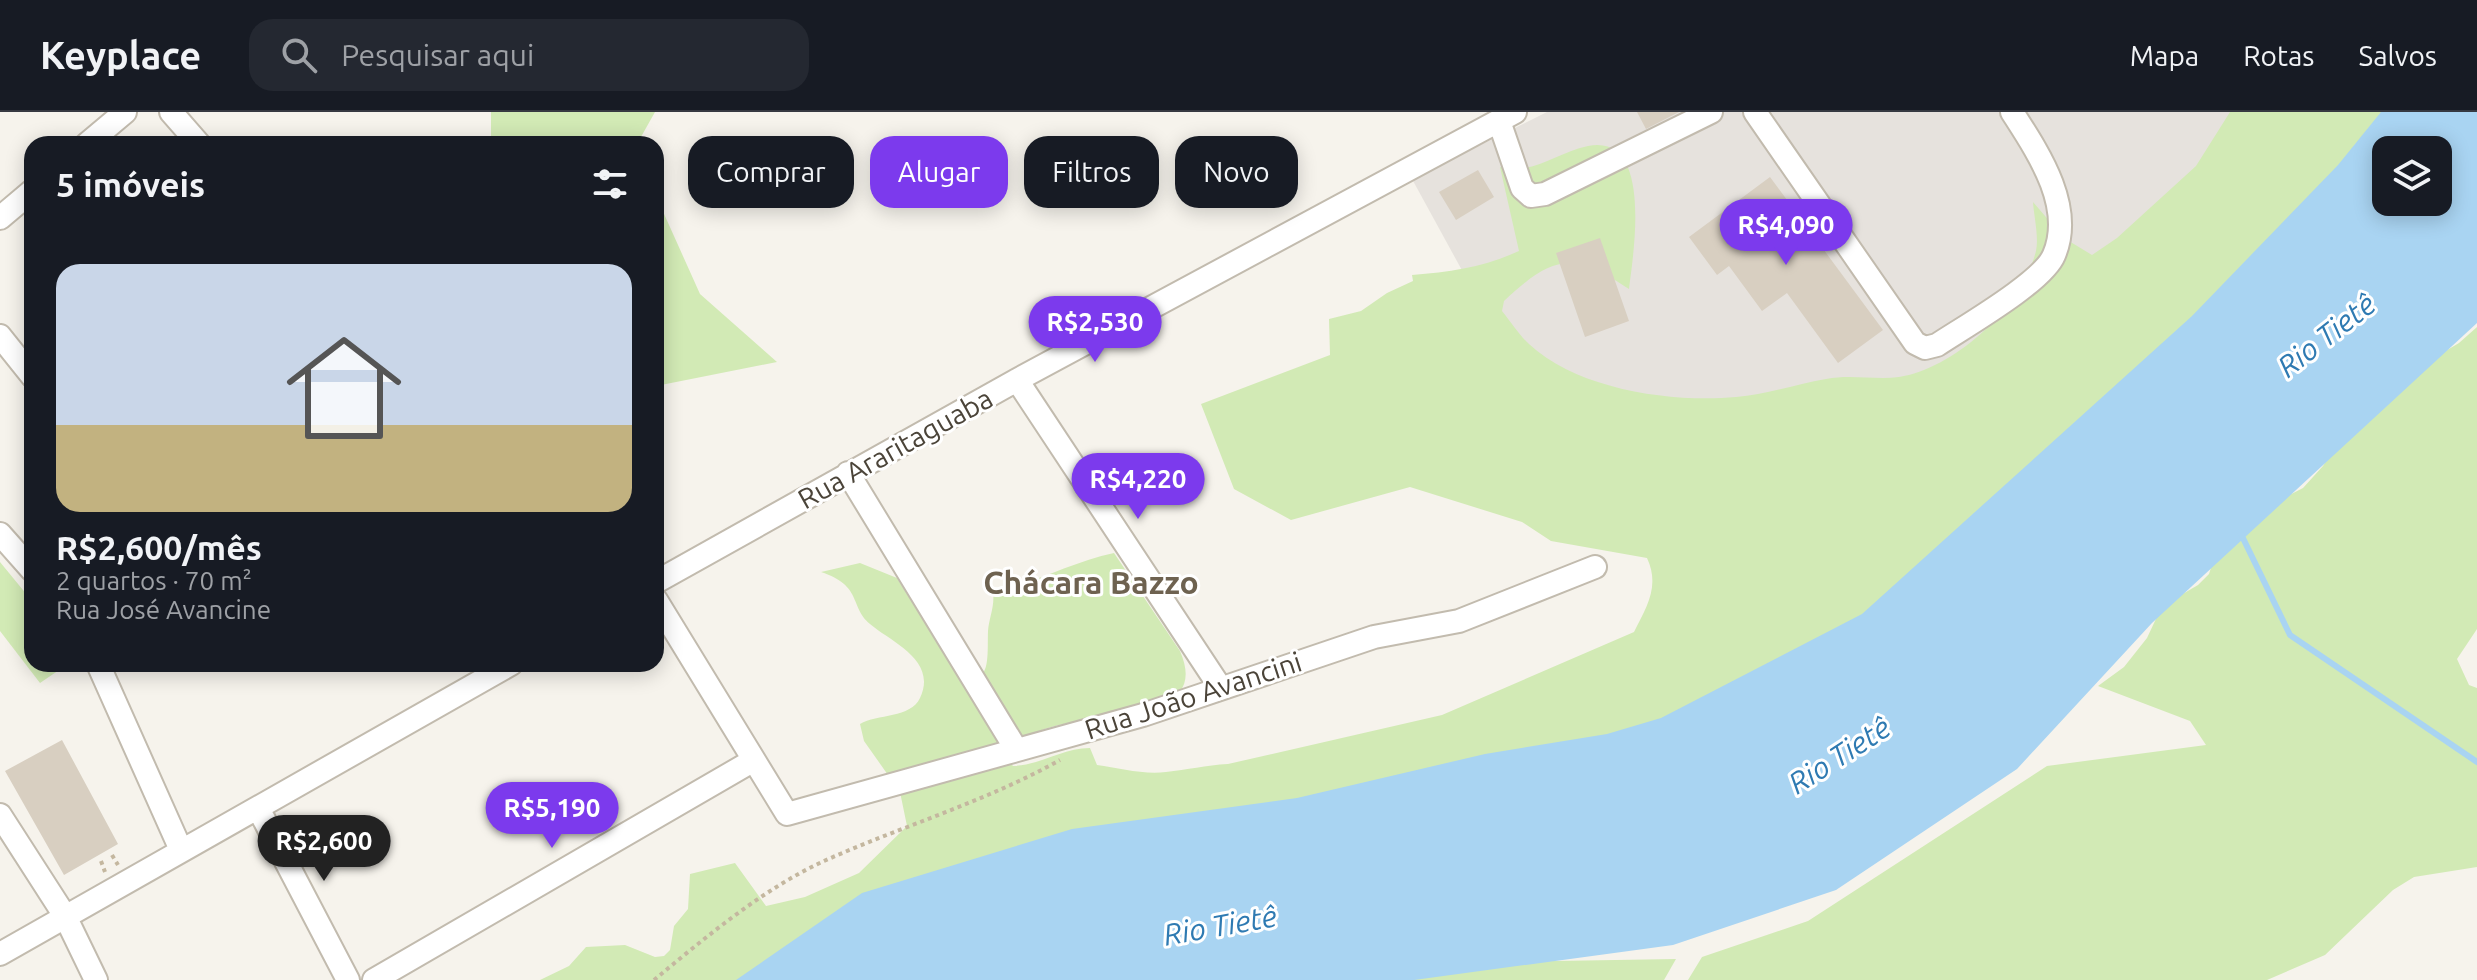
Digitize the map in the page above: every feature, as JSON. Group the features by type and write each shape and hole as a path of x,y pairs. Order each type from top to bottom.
{"street":[{"path":"96,136 125,112"},
{"path":"171,112 192,136"},
{"path":"1507,116 1522,188 1531,196 1545,194 1711,112"},
{"path":"1755,112 1915,343 1925,348 1937,345 2030,282 2054,257 2059,232 2050,179 2046,166 2012,112"},
{"name":"Rua Araritaguaba","path":"664,577 1017,380 1507,116"},
{"path":"0,218 24,198"},
{"path":"0,336 24,366"},
{"path":"1017,380 1220,687"},
{"path":"848,473 1016,749"},
{"path":"0,534 24,561"},
{"name":"Rua João Avancini","path":"754,760 787,814 1143,715 1374,637 1459,621 1595,567"},
{"path":"374,980 754,760 664,613"},
{"path":"102,672 181,850"},
{"path":"0,954 497,672"},
{"path":"258,808 348,980"},
{"path":"3,826 65,916 96,980"}],"path":[{"path":"654,980 768,894 822,862 1026,780 1065,758"}],"shaded area":[{"path":"1547,112 2252,112 2235,161 1957,393 1792,433 1516,369 1412,179"}],"green space":[{"path":"491,112 655,112 642,136 491,136"},
{"path":"2230,112 2422,112 2398,136 2372,136 2372,161 1823,700 841,980 540,980 569,966 586,947 625,945 655,957 664,956 670,950 674,926 688,909 690,874 735,863 766,906 805,897 859,873 907,826 900,792 864,741 860,724 902,712 916,704 924,685 923,673 910,654 870,624 843,584 821,572 860,563 897,578 951,665 974,677 981,675 987,662 993,592 1114,553 1180,651 1185,680 1173,698 1149,709 1049,728 1023,740 1008,760 1013,766 1090,748 1097,765 1140,772 1158,773 1228,764 1442,715 1634,632 1652,587 1647,558 1551,541 1522,522 1410,487 1291,520 1234,489 1201,404 1330,355 1329,319 1361,311 1387,293 1413,281 1412,275 1467,268 1519,251 1500,167 1535,166 1576,149 1609,147 1623,158 1631,177 1635,200 1629,289 1610,277 1578,264 1551,267 1521,285 1504,301 1502,311 1525,340 1549,360 1599,383 1656,395 1711,398 1758,394 1835,378 1899,377 1942,361 1983,332 2017,293 2036,251 2033,202 2064,238 2092,255 2117,238 2196,166"},
{"path":"664,214 700,294 777,362 664,384"},
{"path":"2477,327 2477,629 2457,659 2469,685 2477,688 2477,867 2414,877 2393,890 2325,955 2267,980 1688,980 1702,957 1808,921 2047,766 2206,745 2190,721 2098,686 2124,667 2147,638 2162,606 2198,585 2209,574 2228,516 2274,503 2303,488 2323,466 2363,400 2459,343"},
{"path":"0,562 24,591 24,662 0,631"},
{"path":"32,672 56,672 40,683"},
{"path":"1676,959 1664,980 1379,980 1499,962"}],"water":[{"name":"Rio Tietê","path":"2381,112 2477,112 2477,323 2152,623 2017,769 1836,890 1673,945 1414,980 736,980 862,893 1072,829 1297,798 1485,754 1607,734 1661,718 1862,614 2192,316 2338,165"}],"building":[{"path":"1637,112 1679,112 1646,129"},
{"path":"1478,170 1494,197 1456,220 1439,192"},
{"path":"1770,177 1883,330 1838,363 1787,293 1762,311 1729,266 1717,275 1689,237"},
{"path":"1600,238 1629,321 1585,337 1556,253"},
{"path":"62,740 118,844 64,875 5,771"}],"waterway":[{"path":"2240,532 2290,635 2477,762"}],"district":[{"name":"Chácara Bazzo","path":"1091,582"}]}
